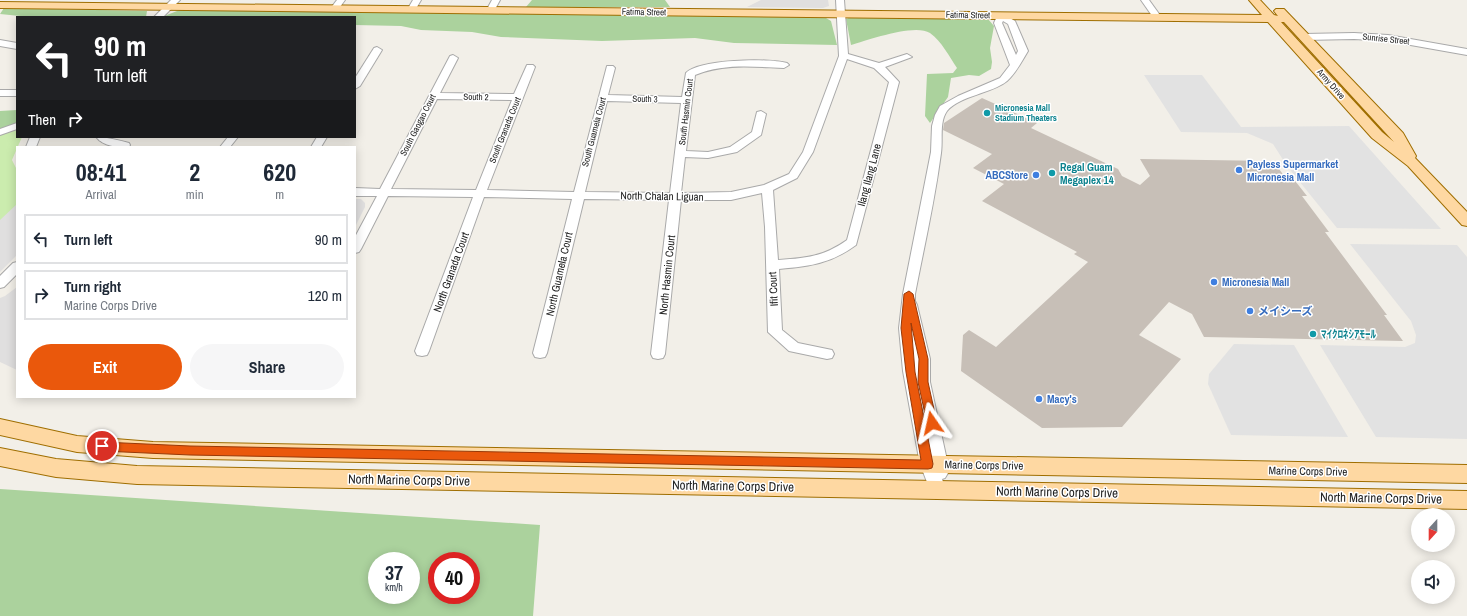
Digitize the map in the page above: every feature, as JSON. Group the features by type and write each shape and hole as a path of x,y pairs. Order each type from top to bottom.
{"main road":[{"name":"Army Drive","path":"1254,0 1377,135 1413,163 1467,222"},
{"name":"Army Drive","path":"1269,0 1398,136 1413,163"},
{"name":"Fatima Street","path":"0,5 337,4 414,5 490,11 1287,19"},
{"name":"Marine Corps Drive","path":"0,427 77,444 153,450 1467,474"},
{"name":"North Marine Corps Drive","path":"0,457 56,468 137,475 1467,500"}],"street":[{"path":"490,11 496,0"},
{"name":"North Chalan Liguan","path":"356,192 731,196 767,188 793,176 808,152 844,56 840,0"},
{"path":"1145,0 1158,18"},
{"path":"159,16 172,4"},
{"path":"938,490 934,464 910,372 906,328 909,294 936,152 937,126 944,108 951,103 1003,80 1015,65 1023,51 1012,23 1001,16 998,23 1015,65"},
{"name":"Sunrise Street","path":"1304,37 1354,36 1388,38 1467,52"},
{"path":"0,43 16,46"},
{"path":"356,82 377,50"},
{"path":"844,56 880,66 907,57"},
{"name":"South Gaogao Court","path":"356,247 453,58"},
{"name":"South Hasmin Court","path":"676,196 686,100 691,73 700,68 723,65 784,65"},
{"name":"Ilang Ilang Lane","path":"772,265 816,261 837,253 852,242 894,82 880,66"},
{"name":"South Granada Court","path":"480,194 530,67"},
{"name":"South Guamela Court","path":"578,195 610,68"},
{"path":"0,93 16,93"},
{"name":"South 2","path":"433,96 518,97"},
{"name":"South 3","path":"603,98 686,100"},
{"path":"681,154 708,155 733,150 757,133 761,114"},
{"path":"0,132 16,126"},
{"path":"102,138 106,142 125,145"},
{"path":"226,146 232,138"},
{"name":"Ifit Court","path":"767,188 772,227 775,332 794,347 827,354"},
{"name":"North Granada Court","path":"422,351 480,194"},
{"name":"North Guamela Court","path":"540,353 578,195"},
{"name":"North Hasmin Court","path":"658,354 676,196"},
{"path":"0,284 16,267"}],"shaded area":[{"path":"761,0 828,0 829,6 823,8 747,7"},
{"path":"1144,75 1202,75 1241,127 1349,126 1441,229 1337,228 1287,166 1273,144 1247,133 1181,132"},
{"path":"356,199 361,199 365,203 365,207 356,225"},
{"path":"16,204 16,256 0,272 0,219"},
{"path":"1350,244 1457,245 1467,257 1467,439 1376,437 1320,345 1405,347 1415,343 1416,335 1411,321"},
{"path":"16,288 16,370 0,362 0,298"},
{"path":"1234,344 1294,345 1348,437 1231,435 1208,384 1209,374"}],"green space":[{"path":"532,0 665,0 670,7 526,7"},
{"path":"4,8 147,11 146,16 20,16 0,14"},
{"path":"182,9 813,16 826,18 831,21 837,45 734,43 695,38 602,41 501,37 472,32 421,30 401,26 356,25 356,16 164,16"},
{"path":"854,16 988,19 994,26 990,48 992,62 991,69 979,76 969,75 951,78 948,97 930,123 925,116 927,74 953,73 957,68 945,49 930,33 923,30 891,33 851,45 846,19"},
{"path":"16,110 16,126 0,131 0,111"},
{"path":"16,126 16,138 22,138 18,146 16,146 16,151 12,160 16,168 16,205 0,220 0,131"},
{"path":"0,489 540,525 533,616 0,616"}],"building":[{"name":"Micronesia Mall","path":"982,98 1037,123 1031,128 1118,169 1122,176 1140,185 1150,176 1140,159 1273,161 1285,177 1292,177 1307,196 1302,196 1329,232 1325,232 1387,315 1384,315 1403,341 1204,337 1192,314 1169,302 1139,335 1181,359 1122,427 1042,428 961,371 963,335 969,330 996,347 1088,262 1074,254 1077,252 982,201 1004,184 973,168 992,154 943,130 944,123"}],"place":[{"name":"Micronesia Mall Stadium Theaters","path":"987,113"},
{"name":"Payless Supermarket Micronesia Mall","path":"1239,170"},
{"name":"Regal Guam Megaplex 14","path":"1052,173"},
{"name":"ABCStore","path":"1036,175"},
{"name":"Micronesia Mall","path":"1214,282"},
{"name":"メイシーズ","path":"1250,311"},
{"name":"ﾏｲｸﾛﾈｼｱﾓｰﾙ","path":"1313,334"},
{"name":"Macy's","path":"1039,399"}],"route":[{"path":"102,446 190,451 928,464 910,372 906,328 909,294 924,359 923,382 932,423"}]}
